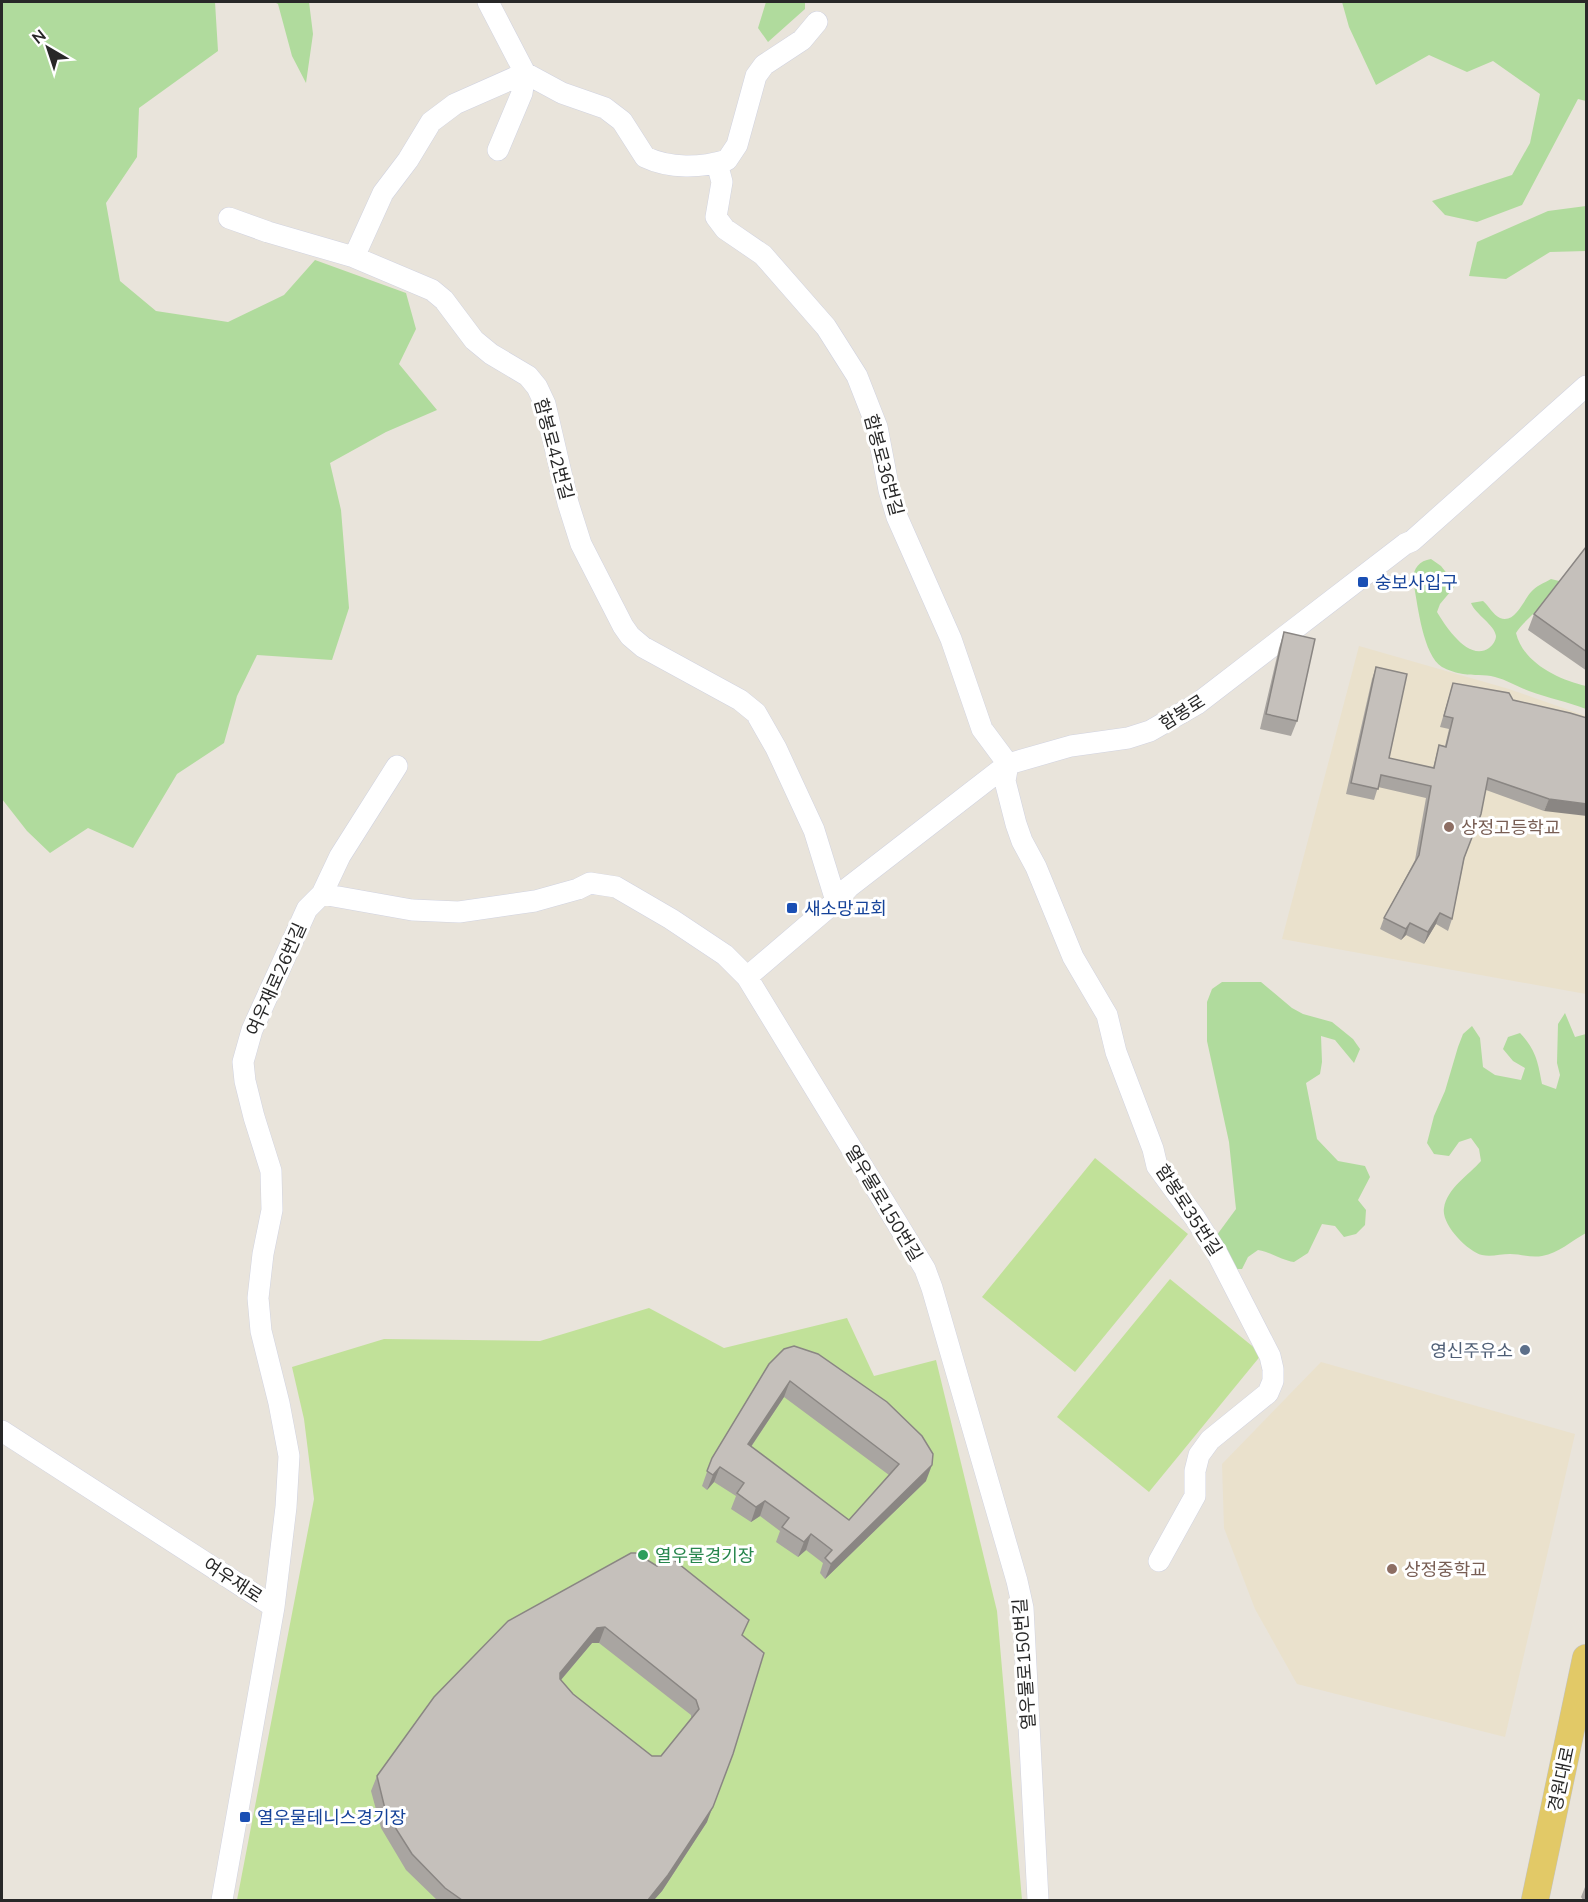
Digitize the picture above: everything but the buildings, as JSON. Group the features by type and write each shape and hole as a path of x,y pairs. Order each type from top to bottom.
{"main road":[{"name":"경원대로","path":"1535,1900 1587,1658"}],"street":[{"path":"488,2 525,73 562,93 605,108 622,122 645,157 673,166 728,160 737,145 756,76 764,65 802,40 817,22"},
{"path":"498,150 522,93 525,73"},
{"path":"354,257 383,193 408,160 431,122 455,104 525,73"},
{"name":"함봉로36번길","path":"717,163 722,182 716,217 725,229 763,255 787,282 826,327 857,376 876,427 897,517 951,639 982,729 1008,765"},
{"name":"함봉로42번길","path":"229,218 354,257 432,290 444,300 474,340 491,354 528,376 537,387 545,404 568,503 581,544 623,626 630,636 643,647 740,700 756,713 776,748 814,830 836,901"},
{"name":"함봉로","path":"747,977 836,901 849,887 1008,765 1071,746 1139,735 1197,704 1405,544 1412,541 1587,386"},
{"name":"함봉로35번길","path":"1008,765 1005,781 1022,841 1036,867 1072,957 1107,1015 1116,1052 1153,1149 1157,1166 1217,1253 1270,1356 1273,1369 1273,1381 1268,1393 1210,1440 1199,1455 1195,1471 1195,1496 1160,1561"},
{"name":"여우재로26번길","path":"274,1607 286,1508 289,1456 279,1403 261,1331 258,1298 263,1254 272,1210 271,1171 254,1118 245,1082 243,1062 252,1030 307,909 322,894 340,856 398,766"},
{"name":"열우물로150번길","path":"322,894 412,910 459,912 535,901 578,889 590,883 616,887 671,919 725,955 747,977 925,1269 932,1288 1023,1608 1038,1900"},
{"name":"여우재로","path":"2,1431 274,1607 222,1900"}],"shaded area":[{"name":"상정고등학교","path":"1359,646 1509,689 1586,716 1586,994 1282,939"},
{"name":"상정중학교","path":"1321,1362 1575,1434 1505,1737 1297,1684 1255,1609 1224,1528 1222,1464"}],"green space":[{"path":"2,2 215,2 218,51 139,108 137,157 106,203 120,281 156,311 228,322 284,295 315,260 406,293 416,329 399,364 437,410 386,432 330,463 341,510 349,608 332,660 257,655 237,696 224,743 177,774 133,848 88,828 50,853 27,831 2,799"},
{"path":"274,2 309,2 313,34 306,83 292,56 278,4"},
{"path":"766,2 805,2 805,9 768,42 758,28"},
{"path":"1342,2 1586,2 1586,101 1578,99 1522,205 1477,222 1445,215 1432,201 1512,175 1530,143 1540,94 1493,61 1467,72 1429,55 1376,85 1349,27"},
{"path":"1586,206 1586,251 1550,252 1506,279 1469,276 1477,242 1548,211"},
{"path":"1431,559 1441,566 1456,585 1440,604 1437,612 1452,634 1466,647 1474,650 1481,651 1489,648 1496,636 1471,603 1483,601 1498,617 1510,618 1535,588 1551,579 1559,581 1552,595 1516,633 1520,644 1534,661 1554,675 1586,686 1586,709 1529,691 1495,677 1467,675 1442,667 1430,652 1422,630 1413,581 1416,568 1422,562"},
{"path":"1222,982 1261,982 1292,1008 1303,1014 1332,1022 1353,1039 1360,1049 1354,1063 1335,1040 1321,1036 1320,1074 1306,1083 1317,1139 1338,1161 1365,1166 1370,1177 1358,1200 1366,1210 1365,1225 1356,1234 1344,1237 1335,1226 1322,1224 1308,1253 1294,1262 1258,1250 1248,1257 1242,1269 1226,1269 1211,1243 1236,1209 1229,1142 1207,1041 1207,1002 1212,989"},
{"path":"1565,1013 1575,1037 1586,1034 1586,1233 1559,1250 1542,1256 1482,1255 1469,1248 1456,1236 1444,1214 1449,1194 1481,1161 1479,1149 1471,1138 1459,1142 1449,1156 1434,1154 1427,1143 1434,1116 1445,1091 1463,1034 1472,1026 1480,1038 1483,1067 1495,1075 1521,1080 1525,1068 1513,1061 1503,1049 1508,1037 1520,1033 1536,1057 1542,1084 1556,1089 1560,1075 1557,1063 1558,1024"},
{"path":"1095,1158 1188,1234 1075,1372 982,1297"},
{"path":"1170,1279 1262,1354 1149,1492 1057,1417"},
{"name":"열우물경기장","path":"649,1308 724,1348 847,1318 874,1376 936,1360 997,1611 1022,1900 237,1900 314,1499 304,1419 292,1367 384,1339 540,1341"}],"place":[{"name":"숭보사입구","path":"1363,582"},
{"name":"상정고등학교","path":"1449,827"},
{"name":"새소망교회","path":"792,908"},
{"name":"영신주유소","path":"1525,1350"},
{"name":"열우물경기장","path":"643,1555"},
{"name":"상정중학교","path":"1392,1569"},
{"name":"열우물테니스경기장","path":"245,1817"}]}
